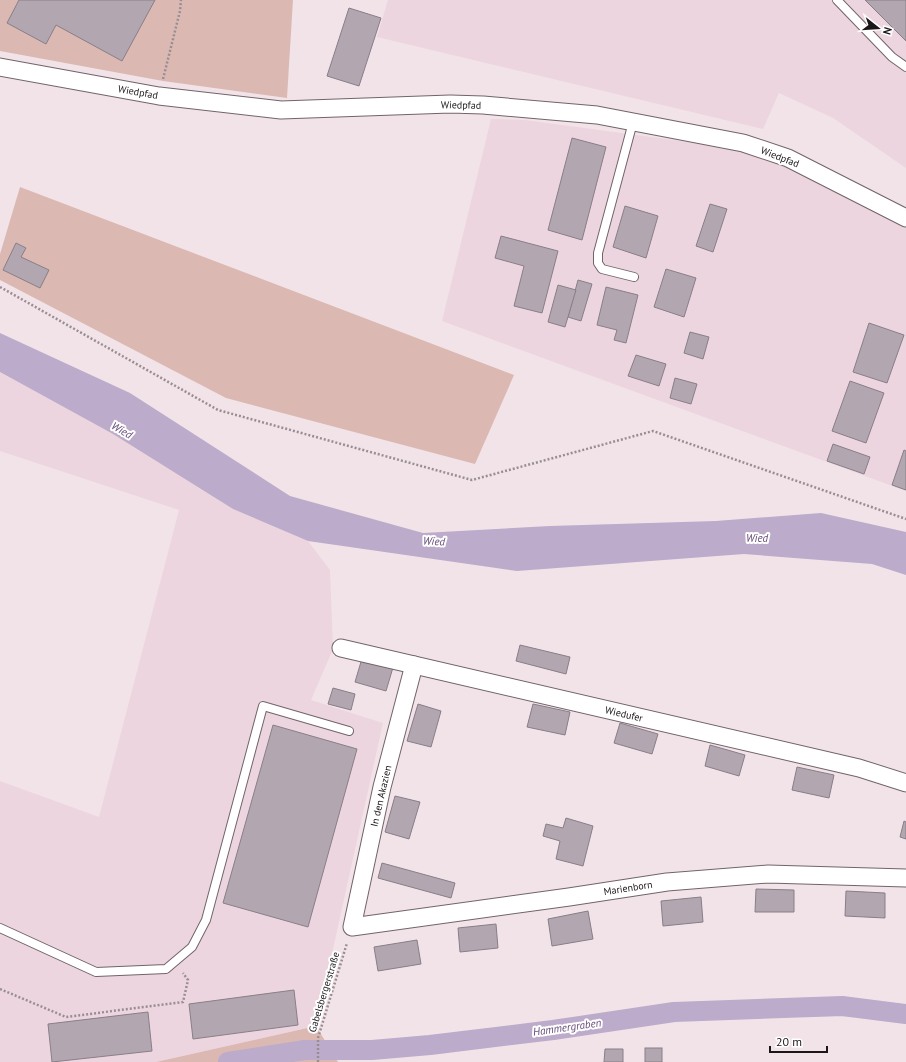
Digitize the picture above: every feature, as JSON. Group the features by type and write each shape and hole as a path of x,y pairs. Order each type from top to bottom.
{"street":[{"name":"Wiedpfad","path":"0,67 159,96 281,110 450,104 483,105 597,115 742,143 788,158 906,218"},
{"name":"Wiedufer","path":"341,648 859,768 906,783"},
{"name":"In den Akazien","path":"352,927 382,788 414,665"},
{"name":"Marienborn","path":"352,927 666,882 768,874 906,878"}],"lane":[{"path":"837,0 892,57 906,67"},
{"path":"633,122 598,252 598,263 602,269 634,277"},
{"path":"0,928 96,972 166,969 192,947 206,920 263,706 350,731"}],"path":[{"path":"159,96 180,11 181,0"},
{"path":"0,287 218,410 472,480 653,431 906,519"},
{"name":"Gabelsbergerstraße","path":"318,1062 318,1038 352,927"},
{"path":"0,989 66,1017 183,1002 188,980 174,962"}],"shaded area":[{"path":"0,0 293,0 287,98 163,81 0,51"},
{"path":"388,0 906,0 906,168 833,118 779,93 763,129 377,37"},
{"path":"491,119 525,120 748,150 906,224 906,491 442,321"},
{"path":"20,187 514,375 475,464 226,398 0,280 0,254"},
{"path":"0,372 113,434 233,509 308,541 330,570 333,649 311,700 383,723 316,1026 156,1062 0,1062 0,781 99,817 179,510 0,451"},
{"path":"316,1026 338,1062 156,1062"}],"water":[{"name":"Wied","path":"0,333 130,393 290,496 423,533 550,526 716,521 821,513 906,532 906,575 872,564 744,554 517,571 308,541 233,509 113,434 0,372"}],"building":[{"path":"19,0 155,0 122,61 56,25 46,44 7,23"},
{"path":"865,0 906,0 906,41"},
{"path":"349,8 381,18 359,86 327,76"},
{"path":"572,138 606,147 582,240 548,230"},
{"path":"710,204 727,209 713,252 696,246"},
{"path":"625,206 658,216 646,258 613,247"},
{"path":"501,236 558,251 542,313 514,306 524,266 495,258"},
{"path":"16,243 26,248 21,257 49,270 40,288 3,270"},
{"path":"666,269 696,278 684,317 654,307"},
{"path":"578,280 592,284 581,321 568,317"},
{"path":"558,285 576,290 565,327 548,322"},
{"path":"606,287 638,295 626,343 614,340 617,330 597,325"},
{"path":"869,323 904,335 887,383 853,372"},
{"path":"690,332 709,337 703,359 684,353"},
{"path":"636,355 666,364 659,386 628,376"},
{"path":"675,378 697,384 691,404 670,398"},
{"path":"850,381 884,393 866,443 832,431"},
{"path":"833,444 870,457 864,474 827,461"},
{"path":"904,450 906,451 906,490 892,485"},
{"path":"520,645 570,657 566,674 516,661"},
{"path":"363,655 394,664 386,691 355,682"},
{"path":"333,688 355,694 351,710 328,704"},
{"path":"418,704 441,711 431,747 407,741"},
{"path":"533,704 570,712 565,735 527,727"},
{"path":"620,723 658,734 652,754 614,743"},
{"path":"273,725 357,749 308,927 223,903"},
{"path":"710,745 745,755 739,776 705,766"},
{"path":"797,767 834,775 829,798 792,790"},
{"path":"395,796 420,802 409,839 385,832"},
{"path":"566,818 593,826 583,866 556,859 560,841 543,836 546,824 563,828"},
{"path":"904,821 906,822 906,839 900,837"},
{"path":"382,863 455,883 451,898 378,878"},
{"path":"756,889 794,890 794,912 755,912"},
{"path":"846,891 885,893 885,918 845,916"},
{"path":"701,897 703,922 663,926 661,901"},
{"path":"588,911 593,939 552,946 548,919"},
{"path":"496,924 498,948 460,952 458,928"},
{"path":"417,940 421,964 378,971 374,947"},
{"path":"294,990 298,1025 193,1039 189,1004"},
{"path":"148,1012 152,1051 52,1062 48,1024"},
{"path":"645,1048 662,1048 662,1062 645,1062"},
{"path":"605,1049 623,1049 623,1062 604,1062"}],"waterway":[{"name":"Hammergraben","path":"228,1062 305,1050 372,1050 430,1045 553,1030 674,1012 842,1006 906,1014"}]}
